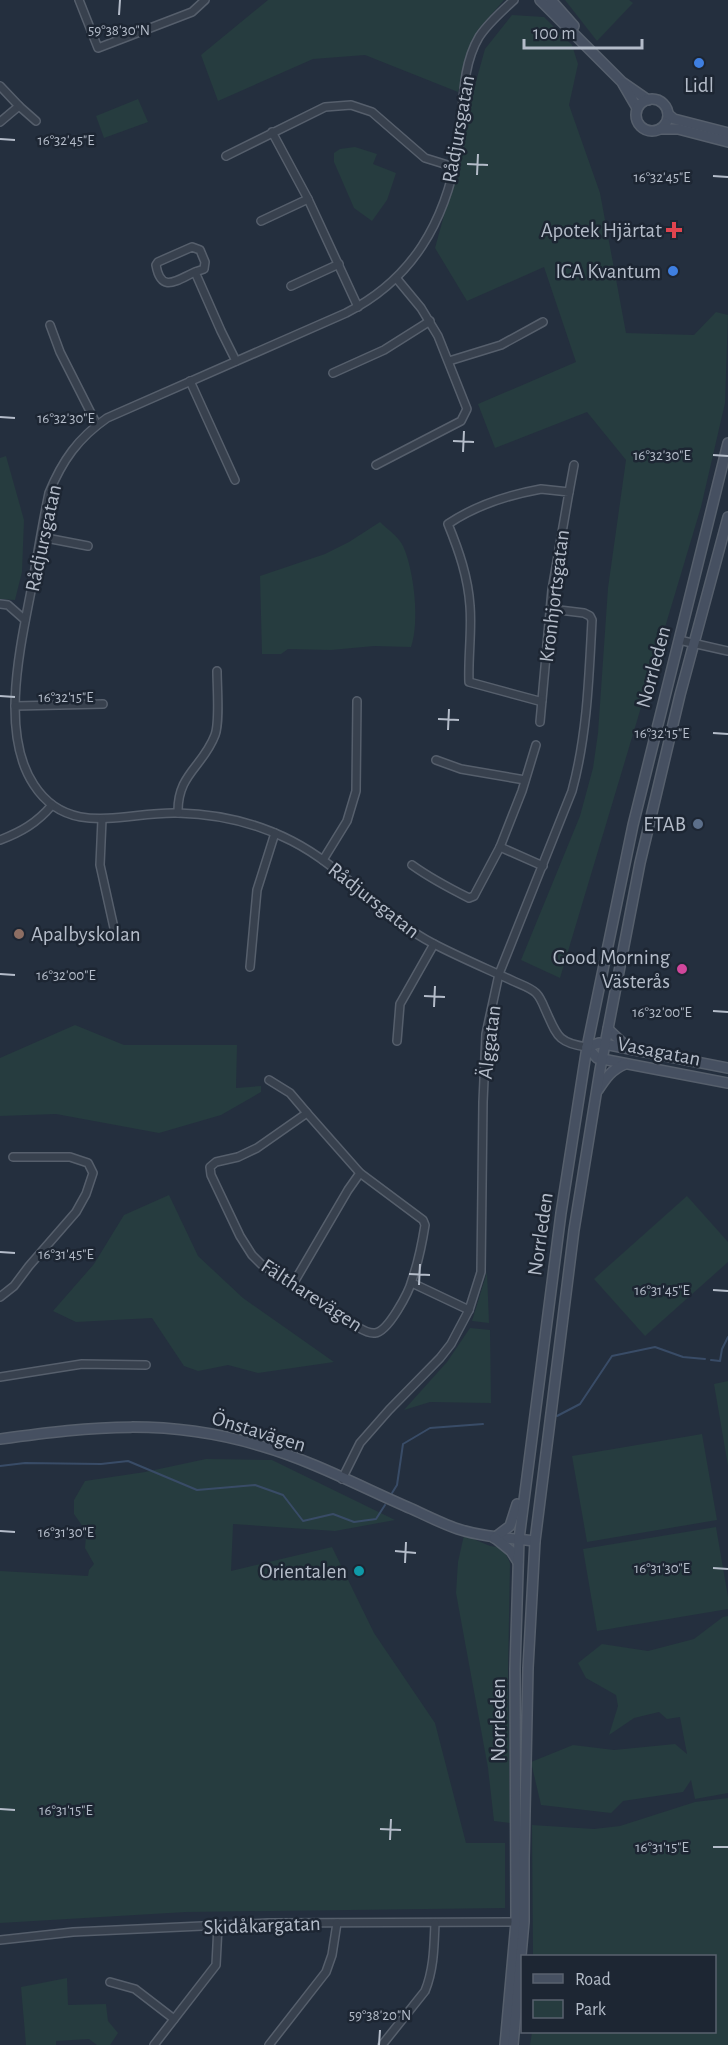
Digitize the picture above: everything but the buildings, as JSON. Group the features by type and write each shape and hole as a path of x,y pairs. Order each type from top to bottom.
{"main road":[{"path":"540,0 622,82 648,100"},
{"path":"552,0 576,28 583,42"},
{"path":"622,82 637,108 636,122 643,129 651,131 678,129 728,142"},
{"path":"637,108 648,100 654,99 663,103 667,107 668,114 661,129"},
{"path":"668,114 674,119 728,133"},
{"name":"Norrleden","path":"506,2045 520,1922 515,1669 519,1539 561,1213 587,1047 633,825 718,491 728,443"},
{"name":"Norrleden","path":"513,2045 535,1541 572,1241 604,1044 640,863 680,695 728,517"},
{"path":"608,1029 629,1048"},
{"name":"Vasagatan","path":"728,1068 599,1043 587,1047 597,1058 728,1083"},
{"path":"595,1095 608,1075 615,1068 625,1064"},
{"name":"Önstavägen","path":"0,1440 72,1429 117,1426 166,1427 229,1437 264,1446 456,1528 494,1538 535,1541"},
{"path":"518,1562 511,1551 494,1538 510,1526 516,1513 519,1496 524,1488"}],"street":[{"path":"79,0 98,48 192,12 205,0"},
{"name":"Rådjursgatan","path":"514,0 479,37 466,73 459,149 450,183 434,224 412,262 397,279 358,307 120,411 97,425 75,445 57,473 49,493 40,537 18,657 15,706 17,747 27,775 40,794 52,805 73,815 102,819 178,813 215,816 244,821 295,842 346,877 398,922 434,944 535,991 558,1035 567,1044 587,1047"},
{"path":"0,86 36,122"},
{"path":"226,156 325,107 351,105 372,112 425,158 453,167"},
{"path":"0,122 19,106"},
{"path":"272,132 308,199 358,307"},
{"path":"261,221 308,199"},
{"path":"192,247 200,250 205,262 204,269 195,272 171,283 165,283 156,265 192,247"},
{"path":"291,286 339,264"},
{"path":"195,272 236,361"},
{"path":"376,465 461,421 465,414 466,405 430,321 397,279"},
{"path":"333,373 384,350 430,321"},
{"path":"449,361 501,345 543,322"},
{"path":"50,325 56,344 97,425"},
{"path":"190,381 235,480"},
{"name":"Kronhjortsgatan","path":"540,722 560,537 574,465"},
{"path":"542,700 533,700 469,682 471,608 458,548 448,524 458,517 507,496 541,489 569,492"},
{"path":"40,537 88,546"},
{"path":"0,604 8,605 25,620"},
{"name":"Älggatan","path":"342,1479 360,1443 451,1344 469,1310 481,1272 486,1034 499,974 569,801 579,764 589,678 590,616 584,613 551,609"},
{"path":"679,640 728,651"},
{"path":"178,813 178,800 182,786 210,746 217,730 217,671"},
{"path":"323,860 347,821 354,801 357,701"},
{"path":"15,706 103,704"},
{"path":"412,865 428,877 469,898 474,896 500,847 536,745"},
{"path":"436,760 461,769 525,780"},
{"path":"0,840 18,834 41,819 52,805"},
{"path":"102,819 100,865 114,928"},
{"path":"250,967 257,890 275,833"},
{"path":"500,847 543,866"},
{"path":"397,1041 400,1004 434,944"},
{"name":"Fältharevägen","path":"269,1080 291,1093 360,1173 423,1220 425,1225 412,1283 393,1317 380,1331 375,1333 366,1332 261,1264 252,1255 240,1236 211,1175 210,1167 216,1162 238,1157 257,1148 307,1113"},
{"path":"0,1297 14,1286 76,1212 87,1194 93,1173 88,1163 70,1157 13,1157"},
{"path":"293,1284 360,1173"},
{"path":"412,1283 469,1310"},
{"path":"0,1377 82,1364 146,1365"},
{"name":"Skidåkargatan","path":"0,1940 62,1933 268,1923 520,1922"},
{"path":"269,2045 326,1972 332,1955 337,1923"},
{"path":"382,2045 425,1991 429,1982 435,1923"},
{"path":"154,2045 216,1965 218,1926"},
{"path":"110,1982 135,1989 174,2019"}],"green space":[{"path":"268,0 504,0 477,31 458,92 365,55 313,59 218,101 201,55"},
{"path":"565,0 629,0 633,3 597,41"},
{"path":"512,15 544,17 572,45 578,64 569,105 600,193 626,333 694,335 716,312 728,315 725,403 701,507 560,978 521,960 580,816 593,768 598,733 608,588 626,460 587,412 495,448 478,404 576,362 544,267 467,301 435,248 459,161 470,103 485,49"},
{"path":"138,99 148,122 104,138 96,116"},
{"path":"355,147 377,154 373,164 396,173 387,200 372,221 354,208 334,162 334,153 340,149"},
{"path":"6,456 24,520 22,572 15,600 0,599 0,458"},
{"path":"380,522 401,543 410,568 415,596 415,624 411,647 288,649 281,654 262,654 260,576 325,554"},
{"path":"75,1025 124,1045 237,1045 236,1088 261,1086 261,1092 221,1115 159,1133 56,1114 0,1116 0,1058"},
{"path":"169,1195 198,1256 243,1298 334,1362 258,1373 228,1365 198,1371 184,1366 152,1318 76,1322 53,1311 94,1264 124,1215"},
{"path":"687,1196 728,1242 728,1262 645,1336 594,1279"},
{"path":"487,1272 489,1323 472,1321"},
{"path":"470,1328 490,1330 491,1403 430,1402 404,1410 447,1362"},
{"path":"728,1381 728,1466 714,1384"},
{"path":"702,1434 717,1520 587,1542 572,1456"},
{"path":"206,1459 272,1460 395,1520 335,1531 233,1524 231,1571 332,1547 374,1633 435,1723 466,1843 505,1843 505,1908 186,1912 0,1923 0,1571 88,1576 94,1564 85,1548 86,1536 83,1527 74,1514 74,1500 85,1481 145,1472"},
{"path":"716,1527 728,1609 597,1631 583,1549"},
{"path":"464,1535 490,1546 503,1548 510,1563 508,1671 510,1823 494,1821 488,1768 456,1593 458,1562"},
{"path":"728,1616 728,1793 695,1799 691,1780 683,1792 623,1801 611,1813 541,1805 531,1762 573,1745 614,1750 675,1744 687,1754 680,1717 667,1719 659,1712 634,1718 609,1735 618,1706 616,1695 586,1678 578,1663 602,1644 648,1651 694,1639 723,1617"},
{"path":"728,1798 728,2045 530,2045 532,2033 716,2033 716,1955 533,1955 532,1825 594,1829 620,1826 695,1802"},
{"path":"67,1978 68,2005 106,2004 108,2021 118,2033 110,2045 97,2045 89,2039 56,2041 56,2045 26,2045 21,1987"}],"waterway":[{"path":"711,1360 720,1361 722,1349 728,1337"},
{"path":"557,1416 580,1404 612,1356 655,1347 683,1357 705,1359"},
{"path":"392,1493 397,1485 403,1444 430,1428 483,1424"},
{"path":"0,1466 25,1463 101,1464 128,1461 197,1490 255,1485 283,1495 303,1521 333,1514 354,1522 376,1519 385,1505"}],"place":[{"name":"Lidl","path":"699,63"},
{"name":"Apotek Hjärtat","path":"674,230"},
{"name":"ICA Kvantum","path":"673,271"},
{"name":"ETAB","path":"698,824"},
{"name":"Apalbyskolan","path":"19,934"},
{"name":"Good Morning Västerås","path":"682,969"},
{"name":"Orientalen","path":"359,1571"}]}
